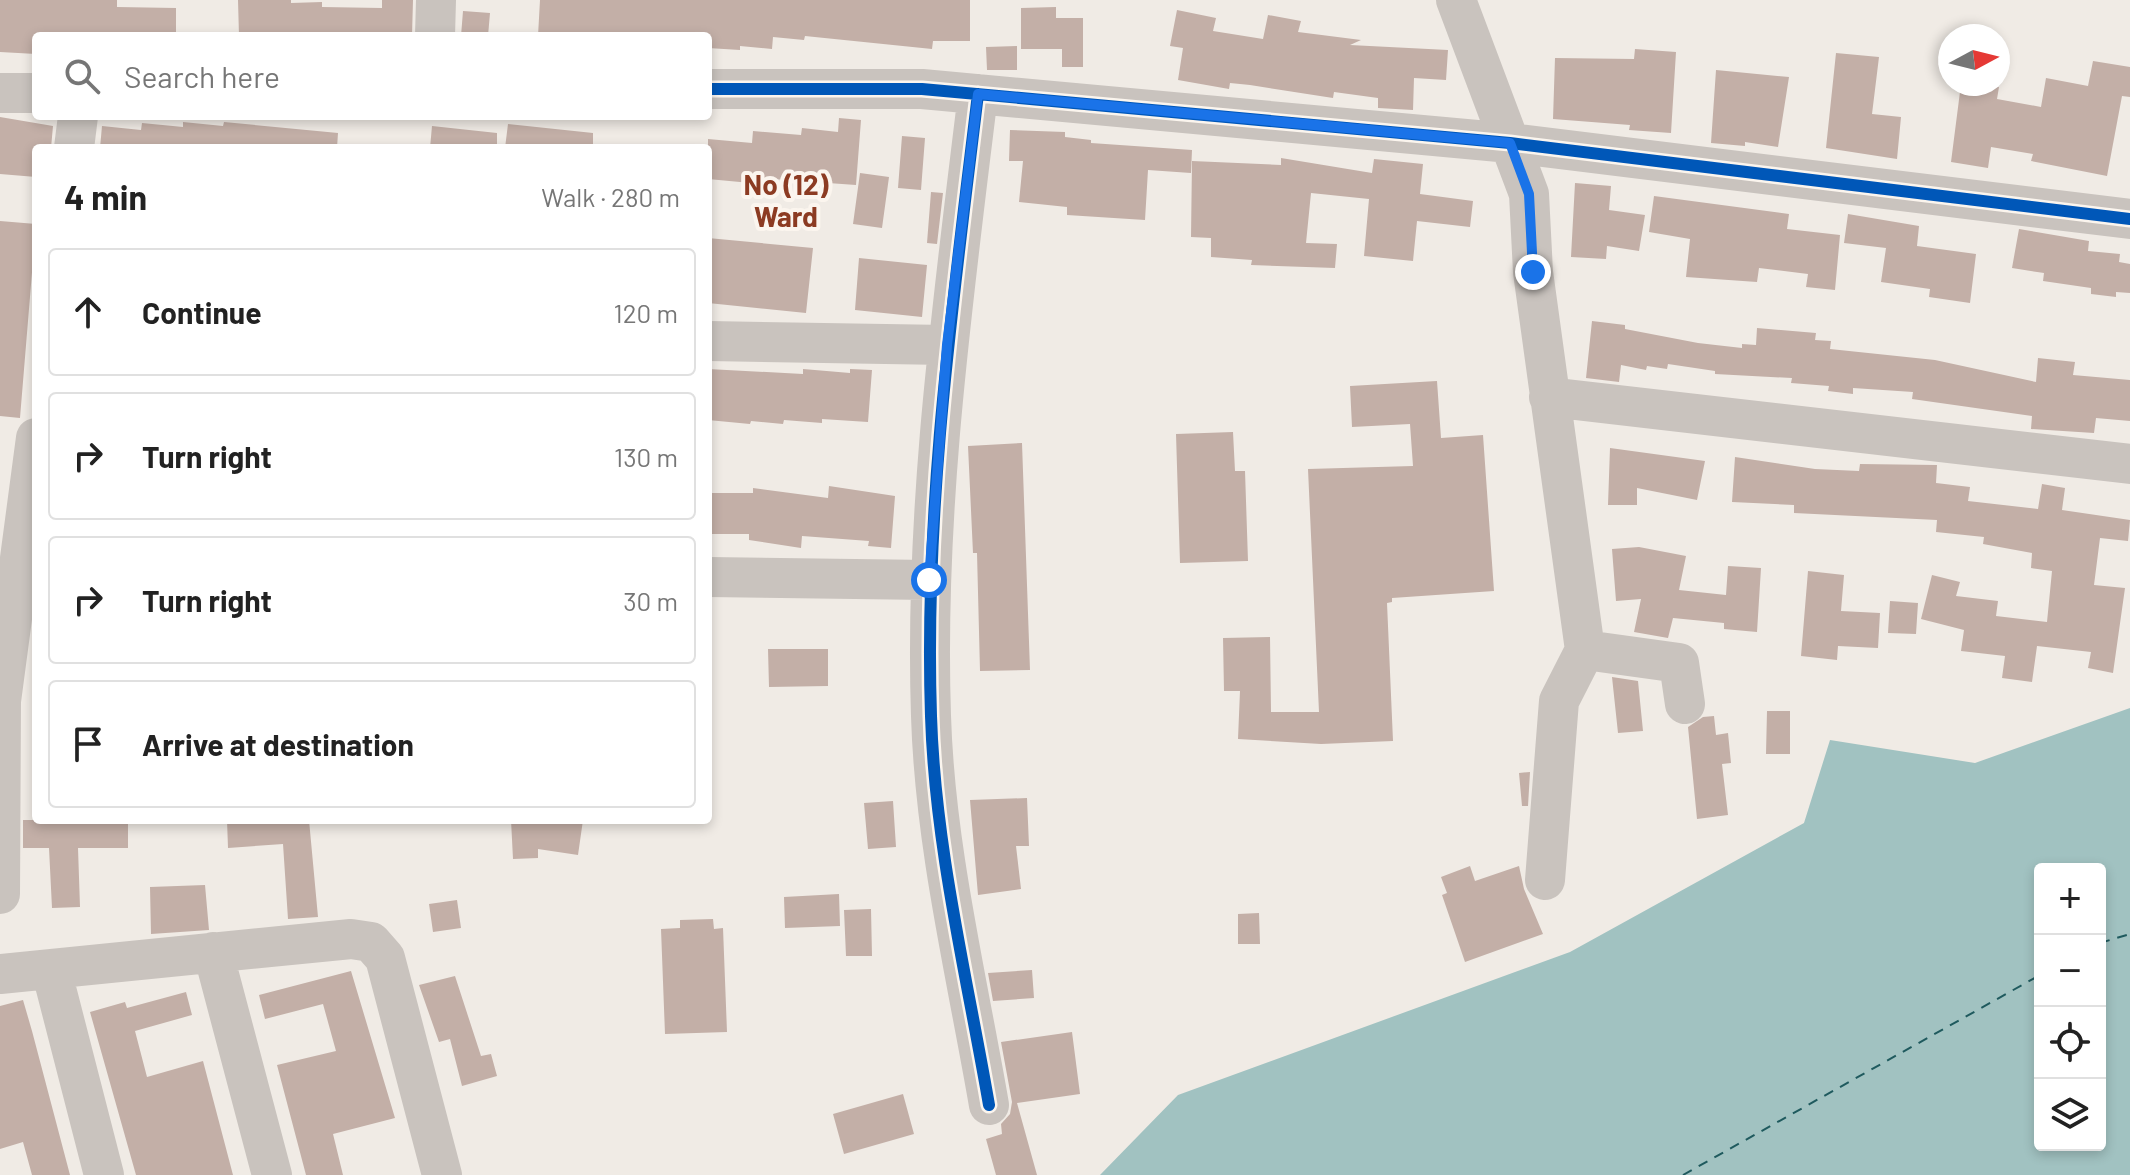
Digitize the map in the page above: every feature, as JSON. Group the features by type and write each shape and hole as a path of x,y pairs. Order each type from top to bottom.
{"street":[{"path":"435,32 436,0"},
{"path":"1456,0 1529,194 1533,272 1585,650 1559,701 1545,880"},
{"path":"712,89 922,89 978,94 1510,143 2130,219"},
{"path":"0,93 32,93"},
{"path":"978,94 947,345 929,580 931,718 939,821 989,1105"},
{"path":"74,144 78,120"},
{"path":"712,341 947,345"},
{"path":"1549,397 2130,464"},
{"path":"0,894 1,701 28,566 32,502"},
{"path":"712,577 929,580"},
{"path":"1585,650 1679,663 1685,704"},
{"path":"0,974 351,939 371,942 385,958 442,1175"},
{"path":"213,952 272,1175"},
{"path":"51,969 104,1175"}],"water":[{"path":"2130,708 2130,1175 1100,1175 1178,1095 1570,952 1804,823 1830,740 1975,763"}],"building":[{"path":"0,0 117,0 117,7 176,8 176,32 32,32 32,54 0,52"},
{"path":"238,0 291,0 291,3 322,2 322,7 382,8 382,0 413,0 412,32 239,32"},
{"path":"540,0 970,0 970,41 933,41 932,49 805,36 804,40 773,37 772,49 740,46 740,50 712,48 712,32 538,32"},
{"path":"1056,7 1056,18 1083,18 1083,67 1062,67 1062,49 1021,49 1021,8"},
{"path":"1177,10 1216,18 1213,31 1263,39 1268,15 1301,21 1298,32 1361,40 1350,45 1448,50 1446,80 1414,78 1413,110 1378,108 1378,98 1334,92 1333,98 1250,85 1230,83 1229,89 1178,80 1183,48 1170,46"},
{"path":"463,11 490,13 488,32 461,32"},
{"path":"1017,46 1017,70 987,70 986,47"},
{"path":"1635,49 1676,52 1671,133 1629,130 1630,125 1553,119 1555,58 1634,59"},
{"path":"1836,53 1879,57 1872,114 1901,117 1897,159 1826,148"},
{"path":"2093,61 2130,67 2130,97 2122,96 2107,176 2031,161 2033,154 1991,147 1988,168 1951,162 1959,96 1998,96 1997,99 2041,107 2046,78 2088,86"},
{"path":"1716,70 1789,77 1778,147 1745,142 1745,146 1711,143"},
{"path":"0,117 53,126 51,144 32,144 32,177 0,174"},
{"path":"839,118 861,120 856,185 772,179 772,185 712,179 712,144 708,144 708,139 752,143 753,131 801,135 802,128 838,132"},
{"path":"183,122 223,126 224,122 338,133 337,144 100,144 102,126 141,130 142,123 183,127"},
{"path":"508,124 593,133 593,144 506,144"},
{"path":"432,126 497,133 497,144 430,144"},
{"path":"1010,130 1065,132 1065,137 1091,140 1091,143 1192,150 1191,173 1148,170 1145,220 1067,215 1067,207 1019,202 1023,161 1009,161"},
{"path":"902,136 925,138 921,190 898,188"},
{"path":"1281,158 1372,173 1374,159 1423,164 1420,194 1473,201 1470,227 1417,221 1413,261 1364,256 1369,199 1311,193 1306,243 1337,244 1335,268 1251,265 1252,260 1211,257 1211,238 1191,237 1192,161 1281,165"},
{"path":"860,173 889,177 882,228 853,224"},
{"path":"1575,183 1611,186 1609,210 1645,215 1639,251 1607,246 1606,259 1571,257"},
{"path":"931,192 943,193 937,244 927,243"},
{"path":"1654,196 1789,214 1787,229 1840,235 1835,290 1806,287 1808,274 1759,268 1757,282 1686,277 1690,239 1649,232"},
{"path":"1848,214 1919,226 1917,246 1976,254 1970,303 1929,297 1930,289 1881,282 1886,248 1844,243"},
{"path":"0,221 32,224 32,272 20,418 0,416"},
{"path":"2019,229 2089,241 2088,251 2120,254 2119,262 2130,264 2130,293 2116,292 2116,297 2091,294 2091,288 2043,281 2044,273 2012,268"},
{"path":"712,238 813,248 806,313 712,303"},
{"path":"859,258 927,265 922,317 855,310"},
{"path":"1592,321 1625,325 1625,329 1698,343 1742,348 1742,344 1756,345 1757,328 1816,333 1815,340 1831,341 1830,349 1935,360 2036,382 2038,358 2075,362 2073,375 2130,380 2130,421 2096,418 2094,433 2031,429 2032,416 1912,399 1913,392 1853,388 1853,394 1828,391 1829,386 1791,383 1792,378 1715,374 1715,371 1668,364 1667,369 1647,366 1646,370 1621,365 1619,382 1586,378"},
{"path":"712,369 803,374 803,369 850,373 850,369 872,370 868,422 822,419 822,423 784,420 783,424 751,421 750,424 712,420"},
{"path":"1437,381 1441,438 1483,435 1494,591 1392,598 1392,602 1387,603 1393,741 1321,744 1238,739 1240,691 1224,691 1223,638 1270,637 1271,712 1319,712 1308,469 1413,466 1410,424 1352,427 1350,386"},
{"path":"1233,432 1235,471 1245,471 1248,561 1180,563 1176,434"},
{"path":"1022,443 1030,670 980,671 977,553 973,553 968,446"},
{"path":"1610,448 1705,461 1697,500 1637,488 1637,505 1608,505"},
{"path":"1735,457 1815,469 1859,471 1860,464 1937,465 1936,483 1970,487 1968,501 2038,509 2042,484 2065,488 2062,510 2130,520 2128,541 2100,538 2094,585 2125,588 2113,673 2088,668 2091,652 2037,646 2032,682 2002,678 2005,656 1961,651 1964,630 1921,619 1932,575 1960,582 1956,596 1998,601 1996,616 2047,622 2052,571 2031,568 2032,553 1983,544 1984,537 1936,532 1937,520 1794,513 1794,505 1732,502"},
{"path":"829,486 895,496 891,548 868,546 869,541 802,536 801,548 749,540 749,534 712,534 712,493 753,493 753,488 828,498"},
{"path":"1639,547 1686,556 1679,590 1726,595 1728,566 1761,568 1757,632 1724,629 1724,623 1673,618 1668,638 1634,632 1641,599 1616,601 1612,549"},
{"path":"1808,571 1844,575 1841,611 1880,613 1878,648 1838,646 1837,660 1801,656"},
{"path":"1890,601 1918,603 1916,634 1888,633"},
{"path":"768,649 828,649 828,686 769,687"},
{"path":"1612,677 1638,681 1643,731 1618,733"},
{"path":"1767,711 1790,711 1790,754 1766,754"},
{"path":"1714,716 1716,735 1728,733 1731,763 1722,764 1728,815 1697,819 1688,727 1703,717"},
{"path":"1530,772 1528,806 1522,806 1519,773"},
{"path":"1027,798 1029,846 1016,846 1021,889 978,895 970,800"},
{"path":"893,801 896,847 868,849 864,803"},
{"path":"23,820 32,820 32,824 128,824 128,848 78,848 80,907 52,908 49,848 23,848"},
{"path":"227,824 309,824 318,917 288,919 283,844 228,848"},
{"path":"511,824 582,824 578,855 538,849 538,858 513,859"},
{"path":"1470,866 1475,881 1519,866 1524,889 1543,934 1465,962 1442,895 1447,893 1441,877"},
{"path":"205,885 209,930 151,934 150,887"},
{"path":"839,894 840,926 785,928 784,897"},
{"path":"457,900 461,928 433,932 429,904"},
{"path":"871,909 872,956 846,956 844,910"},
{"path":"1259,913 1260,944 1238,944 1238,914"},
{"path":"713,919 714,929 723,928 727,1032 665,1034 661,929 680,928 680,920"},
{"path":"1032,970 1034,998 993,1001 988,973"},
{"path":"351,971 395,1118 333,1134 343,1175 306,1175 277,1065 336,1051 323,1004 265,1019 259,995"},
{"path":"455,976 481,1056 491,1054 497,1076 462,1086 450,1039 439,1042 419,985"},
{"path":"186,992 192,1015 135,1031 147,1077 203,1061 233,1175 136,1175 90,1012 125,1002 127,1008"},
{"path":"23,1000 70,1175 32,1175 23,1142 0,1149 0,1006"},
{"path":"1072,1032 1080,1094 1017,1103 1037,1175 996,1175 986,1139 1002,1134 1001,1124 1010,1114 1012,1102 1001,1042"},
{"path":"903,1094 914,1134 844,1154 833,1114"}],"ferry route":[{"path":"2106,941 2130,934"},
{"path":"1683,1175 2034,978"}],"cycle path":[{"path":"712,89 922,89 1510,143 2130,219"},
{"path":"978,94 942,405 930,638 934,765 945,863 989,1105"}],"district":[{"name":"No (12) Ward","path":"786,200"}],"route":[{"path":"929,580 947,345 978,94 1510,143 1529,194 1533,272"}]}
